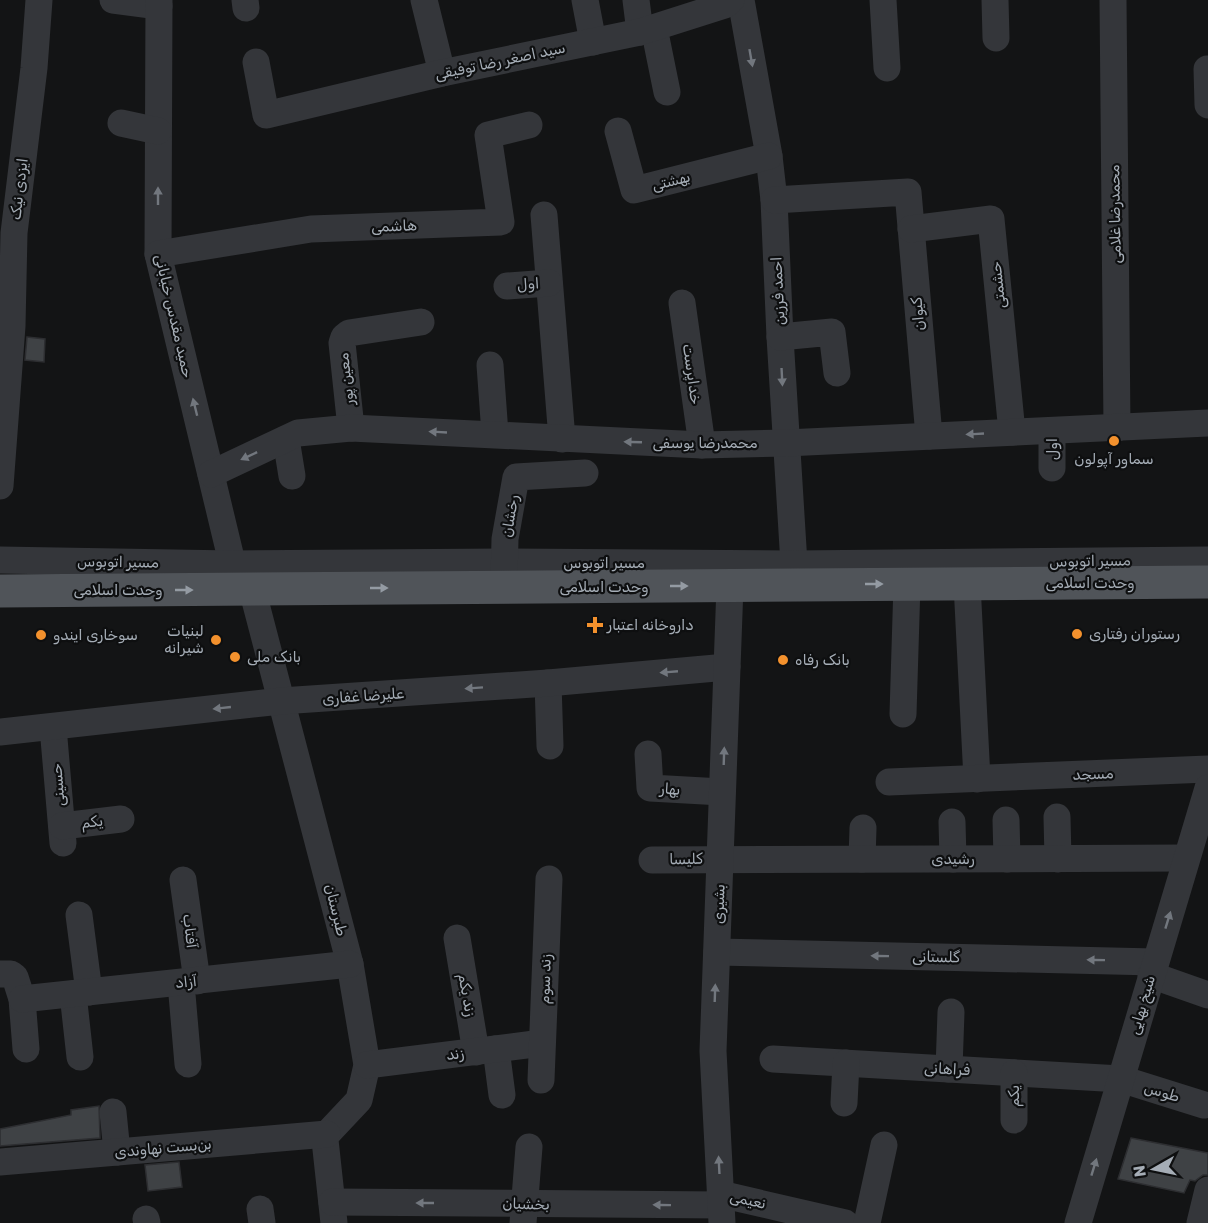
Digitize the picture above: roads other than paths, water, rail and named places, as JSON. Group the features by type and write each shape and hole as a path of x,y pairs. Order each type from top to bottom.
{"main road":[{"name":"وحدت اسلامی","path":"0,591 241,581 504,575 730,586 795,575 907,584 1208,582"}],"street":[{"name":"ایزدی نیک","path":"0,486 3,418 12,326 7,232 34,68 39,0"},
{"path":"113,0 159,3"},
{"path":"424,0 442,73"},
{"path":"585,0 593,42"},
{"path":"636,0 667,92"},
{"name":"سید اصغر رضا توفیقی","path":"256,62 266,115 442,73 647,30 731,0"},
{"name":"احمد فرزین","path":"741,0 769,156 774,200 795,575"},
{"path":"883,0 887,68"},
{"path":"995,0 996,38"},
{"name":"محمدرضا غلامی","path":"1113,0 1117,428"},
{"name":"حمید مقدس خیابانی","path":"159,3 158,254 211,474 241,581"},
{"path":"1207,69 1208,105"},
{"path":"121,123 159,132"},
{"name":"هاشمی","path":"158,254 311,229 501,222 488,135 529,125"},
{"name":"بهشتی","path":"618,130 634,190 769,156"},
{"name":"کیوان","path":"774,200 908,192 929,436"},
{"path":"544,215 562,440"},
{"name":"حشمتی","path":"910,229 991,219 1012,432"},
{"name":"اول","path":"507,286 549,283"},
{"name":"خداپرست","path":"682,303 702,445"},
{"name":"معین پور","path":"351,428 342,343 344,337 349,333 421,322"},
{"path":"780,337 832,332 837,373"},
{"path":"490,365 495,434"},
{"name":"محمدرضا یوسفی","path":"211,474 298,433 351,428 702,445 1208,423"},
{"name":"اول","path":"1052,430 1052,468"},
{"path":"286,439 292,476"},
{"name":"رخشان","path":"504,575 505,539 516,477 585,473"},
{"name":"مسیر اتوبوس","path":"0,560 241,581"},
{"name":"مسیر اتوبوس","path":"504,575 795,575 1208,560"},
{"name":"طبرستان","path":"241,581 281,701 350,964 367,1065 359,1100 327,1134"},
{"path":"903,714 907,584"},
{"path":"967,584 977,778"},
{"name":"بشیری","path":"721,1207 713,1051 730,586"},
{"name":"علیرضا غفاری","path":"0,732 281,701 548,683 727,667"},
{"path":"548,683 550,746"},
{"name":"حسینی","path":"53,727 63,834"},
{"name":"بهار","path":"648,754 650,788 722,792"},
{"name":"مسجد","path":"889,782 1208,769"},
{"name":"شیخ بهایی","path":"1078,1223 1208,788"},
{"path":"1057,817 1058,859"},
{"name":"یکم","path":"63,834 121,819"},
{"path":"1006,820 1007,859"},
{"path":"952,822 953,859"},
{"path":"862,859 863,828"},
{"name":"رشیدی","path":"720,859 1186,858"},
{"name":"کلیسا","path":"652,860 720,859"},
{"name":"زند سوم","path":"541,1080 549,879"},
{"name":"آفتاب","path":"183,880 189,982 188,1064"},
{"path":"79,915 80,1058"},
{"name":"زند یکم","path":"457,938 486,1051 502,1095"},
{"name":"گلستانی","path":"717,952 1153,968 1208,995"},
{"name":"آزاد","path":"12,983 81,993 350,964"},
{"path":"12,983 26,1049"},
{"path":"949,1069 951,1012"},
{"name":"زند","path":"367,1065 542,1043"},
{"name":"فراهانی","path":"773,1059 1121,1079"},
{"path":"844,1103 846,1063"},
{"name":"یکم","path":"1014,1072 1014,1120"},
{"name":"طوس","path":"1121,1079 1203,1108"},
{"path":"113,1112 117,1152"},
{"path":"327,1134 325,1147 333,1212"},
{"name":"بن‌بست نهاوندی","path":"0,1162 327,1134"},
{"path":"867,1223 884,1146"},
{"path":"524,1213 529,1147"},
{"path":"1200,1223 1208,1190"},
{"name":"بخشیان","path":"333,1212 524,1213 721,1207"},
{"name":"نعیمی","path":"721,1207 845,1223"}],"place":[{"name":"سماور آپولون","path":"1114,441"},
{"name":"داروخانه اعتبار","path":"595,625"},
{"name":"رستوران رفتاری","path":"1077,634"},
{"name":"سوخاری ایندو","path":"41,635"},
{"name":"لبنیات شیرانه","path":"216,640"},
{"name":"بانک ملی","path":"235,657"},
{"name":"بانک رفاه","path":"783,660"}]}
